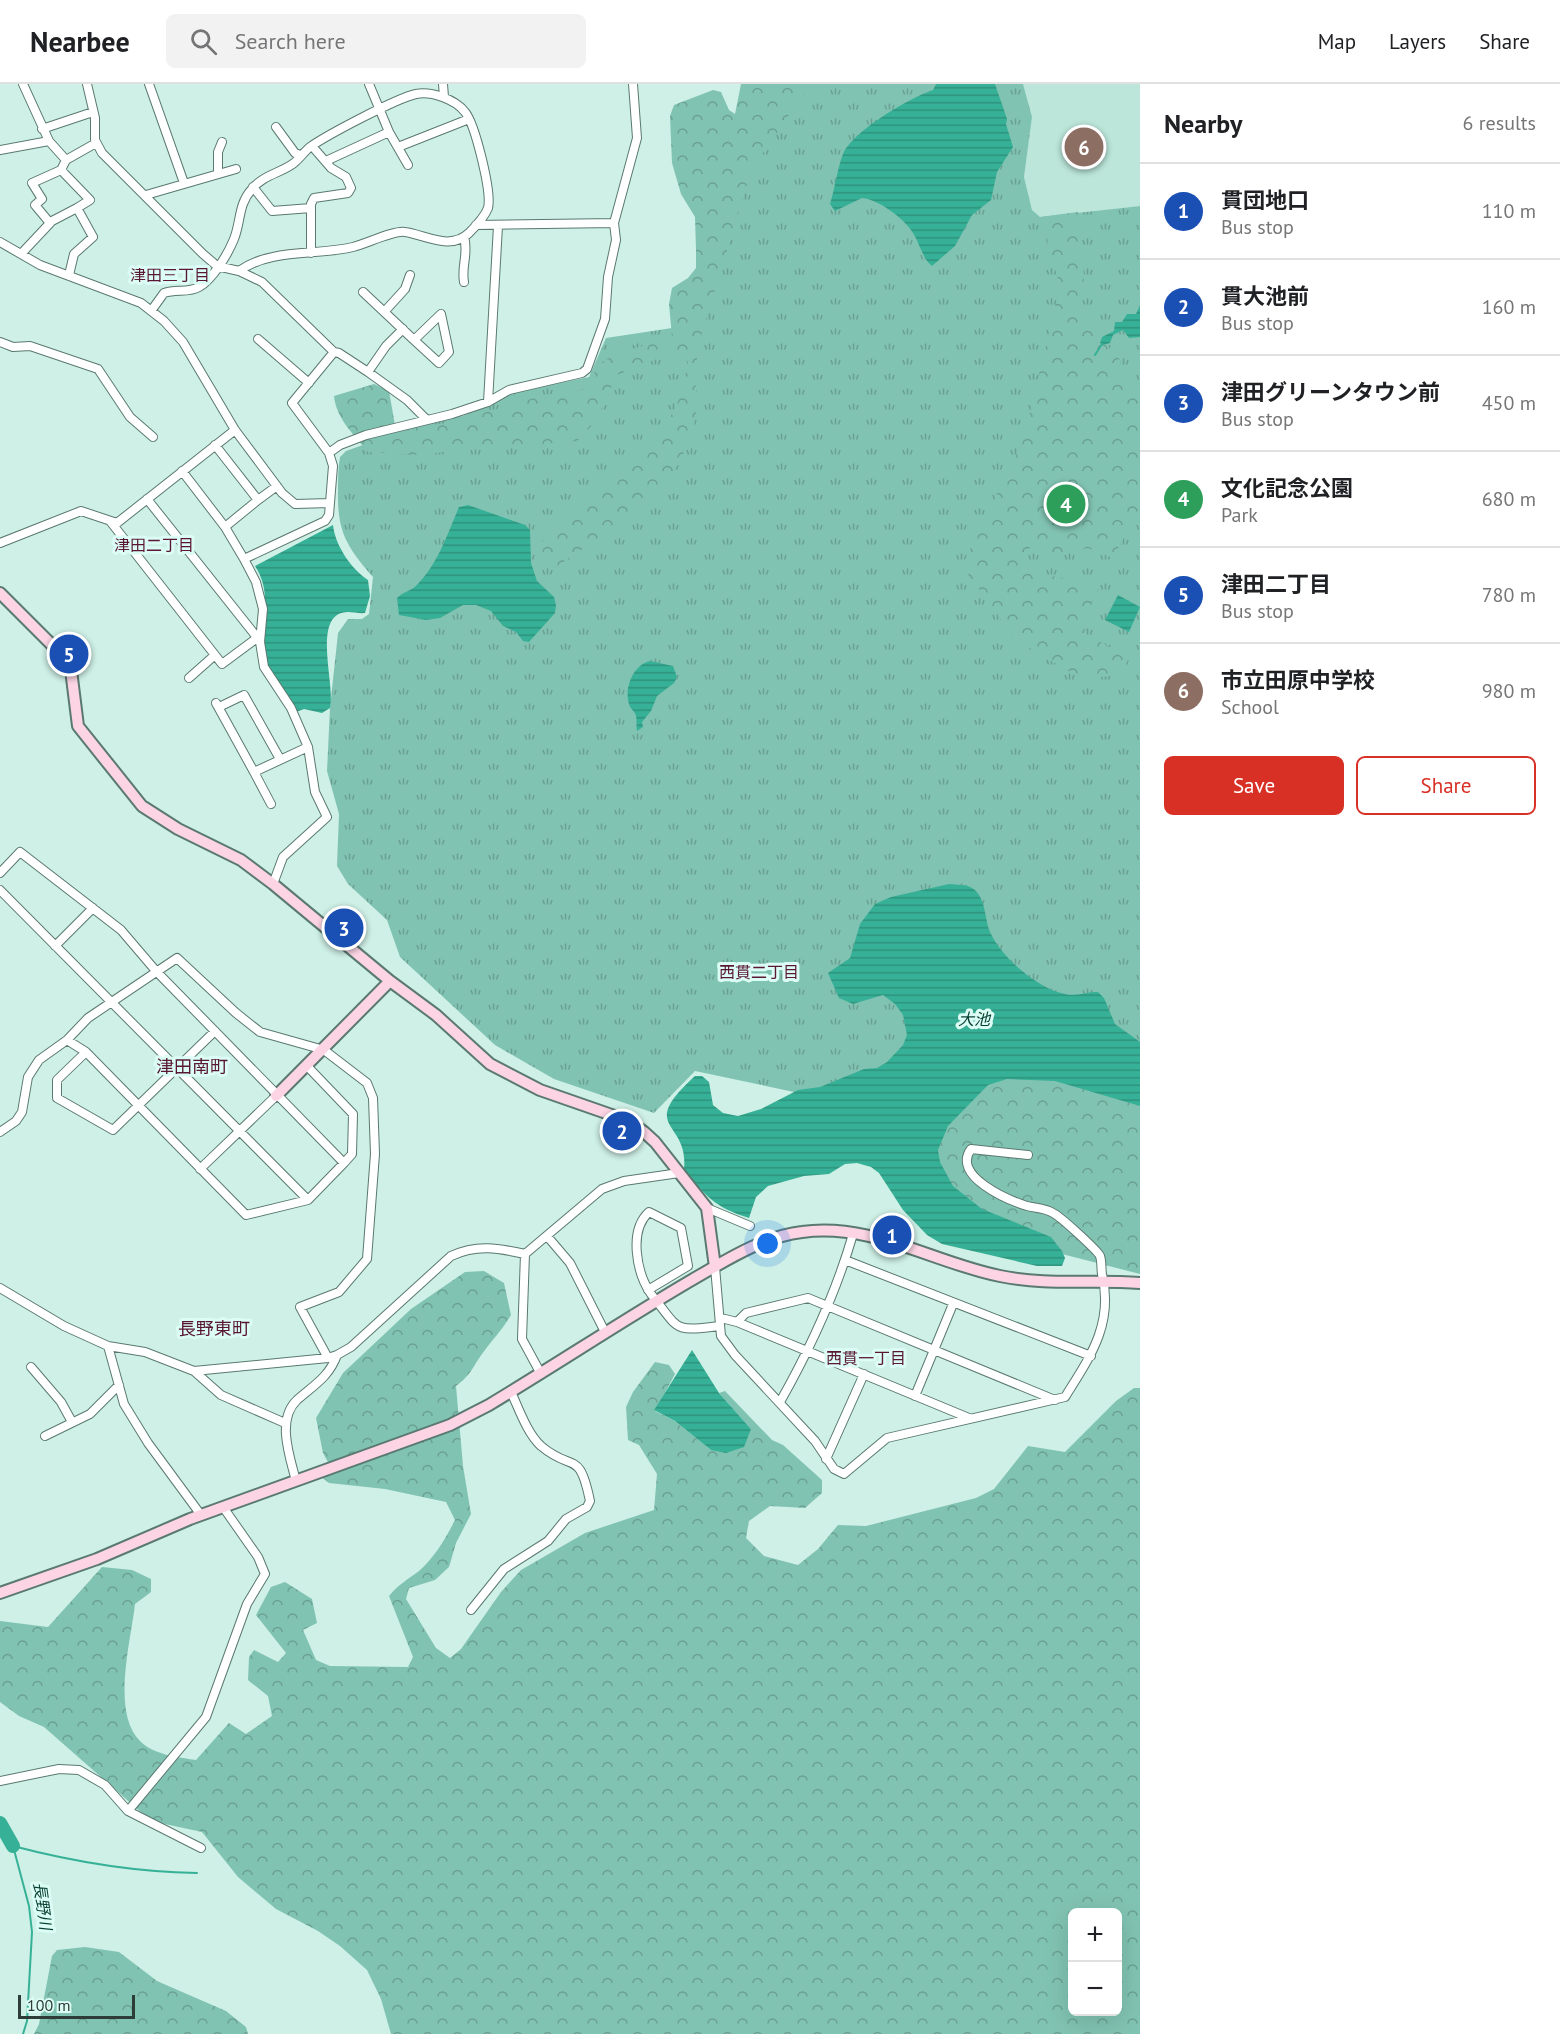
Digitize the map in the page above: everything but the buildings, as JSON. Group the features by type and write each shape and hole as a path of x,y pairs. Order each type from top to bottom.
{"street":[{"path":"22,84 42,129 49,141 66,160"},
{"path":"87,84 96,143 102,153 217,266 239,271 262,282 334,352 339,352 407,400 427,420"},
{"path":"149,84 184,183"},
{"path":"369,84 389,132 408,165"},
{"path":"443,84 444,97"},
{"path":"329,453 340,445 366,435 488,402 509,390 574,376 587,369 605,319 608,277 616,240 614,223 637,138 633,84"},
{"path":"151,311 164,293 199,287 217,266 234,239 240,207 253,187 262,179 294,163 312,146 416,93 444,97 464,110 484,168 488,207 476,225 464,237 448,242 418,237 403,231 352,248 283,255 247,265 239,271"},
{"path":"42,129 93,112"},
{"path":"398,147 469,119"},
{"path":"276,128 300,155"},
{"path":"326,161 389,132"},
{"path":"0,150 49,141"},
{"path":"218,174 218,152 222,142"},
{"path":"50,223 35,205 42,199 32,183 61,170 66,160 96,143"},
{"path":"311,253 311,208 314,198 348,194 351,188 346,177 331,168 312,146"},
{"path":"146,195 236,169"},
{"path":"21,254 50,223 90,200 61,170"},
{"path":"253,187 272,211 311,208"},
{"path":"69,275 74,254 93,237 77,208"},
{"path":"476,225 614,223"},
{"path":"488,402 498,226"},
{"path":"464,237 467,249 462,270 464,282"},
{"path":"0,243 40,265 141,303 183,342 235,429 277,486 295,504 315,506 330,503"},
{"path":"385,311 405,289 410,275"},
{"path":"363,292 385,311 414,340 439,363 448,352 441,314 414,340"},
{"path":"368,372 386,346 403,329"},
{"path":"258,339 309,383"},
{"path":"0,342 13,347 30,346 98,369 130,417 153,437"},
{"path":"244,560 329,516 333,466 329,453 292,403 334,352"},
{"path":"0,543 81,511 117,523 235,429"},
{"path":"215,445 258,500"},
{"path":"182,471 225,527 256,582 263,609 259,640 264,667 291,708 308,747 315,792 327,817 283,857 273,884"},
{"path":"225,527 277,486"},
{"path":"147,500 259,640"},
{"path":"109,520 222,664 259,640"},
{"path":"0,593 68,661 78,726 142,806 178,830 241,860 390,981 436,1015 490,1064 540,1090 629,1121 656,1142 707,1208 750,1226"},
{"path":"189,678 215,655"},
{"path":"271,804 218,705 244,696 280,759"},
{"path":"254,772 308,747"},
{"path":"0,873 20,852 121,930 156,971 344,1163"},
{"path":"0,890 308,1200"},
{"path":"55,946 93,908"},
{"path":"0,1132 16,1121 22,1112 31,1070 39,1060 67,1040 87,1018 177,958 260,1032 324,1050 367,1083 373,1098 375,1154 367,1259 339,1292 300,1307 328,1358"},
{"path":"200,1169 308,1066 390,981"},
{"path":"86,1052 57,1080 57,1098 113,1130 215,1031"},
{"path":"67,1040 86,1052 246,1215 308,1200 352,1154 352,1114 308,1066"},
{"path":"707,1208 721,1336 735,1355 815,1441 834,1469 844,1474 887,1438 1065,1397 1091,1356 1105,1320 1105,1283 1101,1258 1097,1251 1063,1219 1051,1211 1026,1206 997,1194 972,1175 966,1160 971,1149 1028,1155"},
{"path":"541,1374 522,1339 525,1254 594,1194 610,1184 679,1173"},
{"path":"648,1290 688,1266 681,1228 649,1212 642,1219 636,1238 644,1283 648,1290 677,1326 686,1330 720,1322 738,1322 807,1353 970,1418"},
{"path":"0,1593 97,1559 201,1515 450,1425 541,1374 605,1332 715,1267 759,1244 782,1236 821,1230 853,1234 904,1246 998,1276 1046,1283 1140,1283"},
{"path":"780,1402 807,1353 845,1260 853,1234"},
{"path":"547,1236 570,1263 605,1332"},
{"path":"194,1371 328,1358 337,1355 351,1347 451,1256 467,1249 493,1247 525,1254"},
{"path":"845,1260 1091,1356"},
{"path":"0,1288 64,1326 108,1346 145,1352 194,1371 221,1395 285,1423"},
{"path":"738,1322 746,1313 808,1298 935,1348 1055,1400"},
{"path":"915,1396 953,1304"},
{"path":"108,1346 124,1404 148,1443 201,1515"},
{"path":"296,1481 285,1423 293,1405 323,1381 337,1355"},
{"path":"31,1367 60,1402 72,1422"},
{"path":"826,1459 864,1374"},
{"path":"45,1436 90,1414 118,1386"},
{"path":"471,1610 504,1569 548,1541 566,1519 590,1502 585,1478 577,1464 540,1445 510,1392"},
{"path":"128,1811 206,1716 247,1604 265,1574 258,1557 223,1507"},
{"path":"0,1781 59,1769 79,1770 105,1785 128,1811 165,1832 201,1848"}],"shaded area":[{"path":"1023,84 1140,84 1140,206 1040,217 1032,210 1024,177 1032,117"}],"green space":[{"path":"741,84 810,84 751,171 699,343 695,376 697,406 694,426 680,462 658,493 612,530 551,570 542,563 543,540 666,426 681,395 688,362 677,351 617,375 596,421 577,441 412,455 368,452 342,419 334,396 374,384 389,391 396,431 453,422 544,395 582,390 601,363 613,355 672,337 669,304 672,288 688,278 696,268 696,250 695,217 681,194 672,163 670,116 674,105 713,90 721,92 729,110 735,114"},
{"path":"798,84 1023,84 1032,117 1024,177 1032,210 1040,217 1140,206 1140,1248 903,1115 695,1071 654,1113 554,1079 495,1045 400,957 387,920 348,884 337,866 339,814 327,771 330,708 338,633 348,619 362,619 369,614 373,577 350,547 339,517 340,457 346,451 430,421 463,416 510,393 589,377 606,338 692,325 736,161"},
{"path":"1078,212 1084,276 1081,317 1120,360 1124,379 1140,383 1140,507 1113,558 1088,548 1053,554 1030,547 1021,569 1100,587 1082,619 1086,634 1129,658 1120,675 1082,679 1016,640 962,566 1023,441 1060,286 1040,217"},
{"path":"998,1058 1140,1102 1140,1274 1027,1245 978,1219 934,1163 947,1107"},
{"path":"484,1271 504,1283 511,1315 468,1375 456,1386 463,1466 471,1514 456,1543 449,1567 435,1580 409,1588 406,1599 436,1648 450,1658 461,1649 501,1592 521,1570 585,1533 654,1510 657,1474 639,1445 628,1440 626,1407 633,1392 655,1362 669,1365 675,1374 655,1411 675,1421 711,1450 751,1429 719,1393 725,1391 772,1440 783,1445 822,1480 822,1493 805,1508 770,1506 749,1521 746,1538 764,1556 798,1565 818,1549 838,1525 866,1526 976,1498 994,1489 1028,1446 1065,1452 1116,1401 1134,1388 1140,1388 1140,2034 391,2034 381,1999 367,1970 340,1946 318,1931 276,1909 238,1877 202,1832 151,1821 44,1727 19,1716 0,1702 0,1621 48,1627 102,1567 132,1570 151,1579 151,1592 135,1604 127,1656 125,1695 126,1713 131,1728 140,1741 159,1752 196,1760 229,1723 246,1734 272,1716 268,1696 248,1680 249,1657 254,1650 278,1662 286,1653 256,1615 271,1587 285,1582 312,1599 317,1623 303,1630 316,1660 330,1666 408,1667 413,1657 389,1596 430,1560 455,1520 446,1502 385,1489 329,1483 319,1475 329,1464 323,1453 316,1418 343,1373 411,1309 465,1272"},
{"path":"85,1947 119,1952 157,1981 226,2011 246,2027 248,2034 34,2034 39,2024 52,1956 57,1950"}],"water":[{"path":"936,84 995,84 1007,119 1006,124 1013,147 997,172 991,200 972,215 955,246 932,266 909,228 898,216 883,206 862,198 835,211 830,204 841,160 849,145 883,116 933,90"},
{"path":"1140,305 1140,337 1129,338 1123,330 1113,335 1110,343 1103,345 1100,343 1102,337 1114,331 1115,322 1122,322 1127,314 1136,314"},
{"path":"468,505 525,525 530,530 531,563 537,581 554,597 556,605 555,613 529,642 523,641 516,632 503,626 491,611 476,605 463,605 440,618 426,620 399,615 397,598 416,586 424,577 441,549 459,507"},
{"path":"333,525 334,533 345,556 368,580 370,596 365,613 340,613 331,622 327,645 330,708 322,713 304,709 296,712 274,679 265,659 263,647 264,589 255,566"},
{"path":"1118,595 1140,607 1129,632 1105,620"},
{"path":"650,661 673,666 677,677 674,683 657,696 651,711 642,722 643,727 637,731 636,716 628,698 629,684 639,667"},
{"name":"大池","path":"949,884 967,886 977,892 983,903 991,934 1004,953 1023,972 1044,986 1065,994 1098,992 1104,998 1115,1024 1140,1042 1140,1106 1055,1081 1007,1079 988,1085 948,1126 938,1150 940,1162 953,1186 982,1209 1051,1237 1065,1258 1062,1266 1037,1266 942,1244 927,1235 903,1210 879,1173 871,1167 857,1163 845,1164 829,1174 804,1176 768,1186 756,1197 749,1218 719,1205 698,1187 684,1169 680,1141 669,1124 667,1116 669,1106 695,1076 702,1076 709,1082 713,1105 723,1113 738,1116 761,1109 798,1090 820,1087 864,1069 877,1068 887,1062 903,1045 907,1035 903,1015 895,1004 883,995 853,1004 839,998 828,973 850,958 860,924 875,904 891,897"},
{"path":"692,1350 719,1393 751,1429 744,1447 726,1453 711,1450 675,1421 654,1410"}],"waterway":[{"path":"1095,355 1102,344"},
{"name":"長野川","path":"0,1823 13,1846"},
{"name":"長野川","path":"13,1846 29,1906 32,1932 27,2021 23,2034"},
{"path":"13,1846 104,1865 150,1871 197,1873"}],"place":[{"name":"市立田原中学校","path":"1084,147"},
{"name":"文化記念公園","path":"1066,504"},
{"name":"津田二丁目","path":"69,654"},
{"name":"津田グリーンタウン前","path":"344,928"},
{"name":"貫大池前","path":"622,1131"},
{"name":"貫団地口","path":"892,1235"}],"district":[{"name":"津田三丁目","path":"170,275"},
{"name":"津田二丁目","path":"154,545"},
{"name":"西貫二丁目","path":"759,972"},
{"name":"津田南町","path":"192,1066"},
{"name":"長野東町","path":"214,1328"},
{"name":"西貫一丁目","path":"866,1358"}]}
